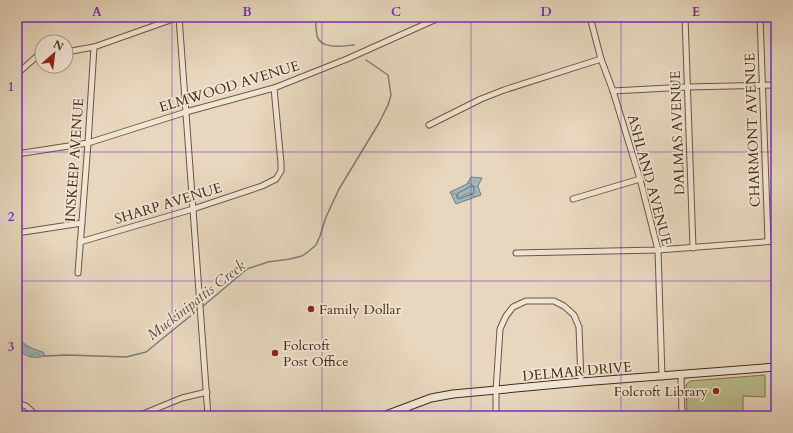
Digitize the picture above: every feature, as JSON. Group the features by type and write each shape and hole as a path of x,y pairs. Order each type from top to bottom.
{"street":[{"path":"74,51 94,48 179,17 208,416"},
{"name":"ELMWOOD AVENUE","path":"17,154 88,143 186,112 274,88 347,59 441,17"},
{"name":"ASHLAND AVENUE","path":"590,17 601,59 613,91 640,179 658,250 662,377"},
{"name":"DALMAS AVENUE","path":"684,17 693,248"},
{"name":"CHARMONT AVENUE","path":"760,17 768,241"},
{"name":"INSKEEP AVENUE","path":"78,273 94,48"},
{"path":"17,74 34,59"},
{"path":"429,125 498,92 601,59"},
{"path":"613,91 687,87 776,85"},
{"name":"SHARP AVENUE","path":"80,242 193,209 262,186 276,179 281,171 282,163 274,88"},
{"path":"573,199 640,179"},
{"path":"17,233 82,223"},
{"path":"516,253 658,250 776,241"},
{"path":"496,416 500,329 506,316 513,307 526,301 554,301 564,306 574,315 579,327 581,382"},
{"name":"DELMAR DRIVE","path":"383,416 430,398 453,394 581,382 662,377 776,367"},
{"path":"681,375 682,416"},
{"path":"138,416 182,398 207,392"},
{"path":"17,403 26,406 37,416"}],"green space":[{"path":"765,375 765,397 743,396 743,416 687,416 686,385 690,381"}],"water":[{"path":"471,177 482,178 478,186 481,195 456,204 450,192 467,184"},
{"path":"17,334 25,344 31,348 43,352 45,356 30,357 17,350"}],"waterway":[{"name":"Muckinipattis Creek","path":"315,17 317,36 323,43 333,46 354,45"},
{"name":"Muckinipattis Creek","path":"202,307 247,269 268,262 302,256 316,245 326,217 339,189 379,123 391,95 388,75 366,60"},
{"name":"Muckinipattis Creek","path":"45,356 67,355 126,357 146,352 199,309"}],"place":[{"name":"Family Dollar","path":"311,309"},
{"name":"Folcroft Post Office","path":"275,353"},
{"name":"Folcroft Library","path":"716,391"}]}
